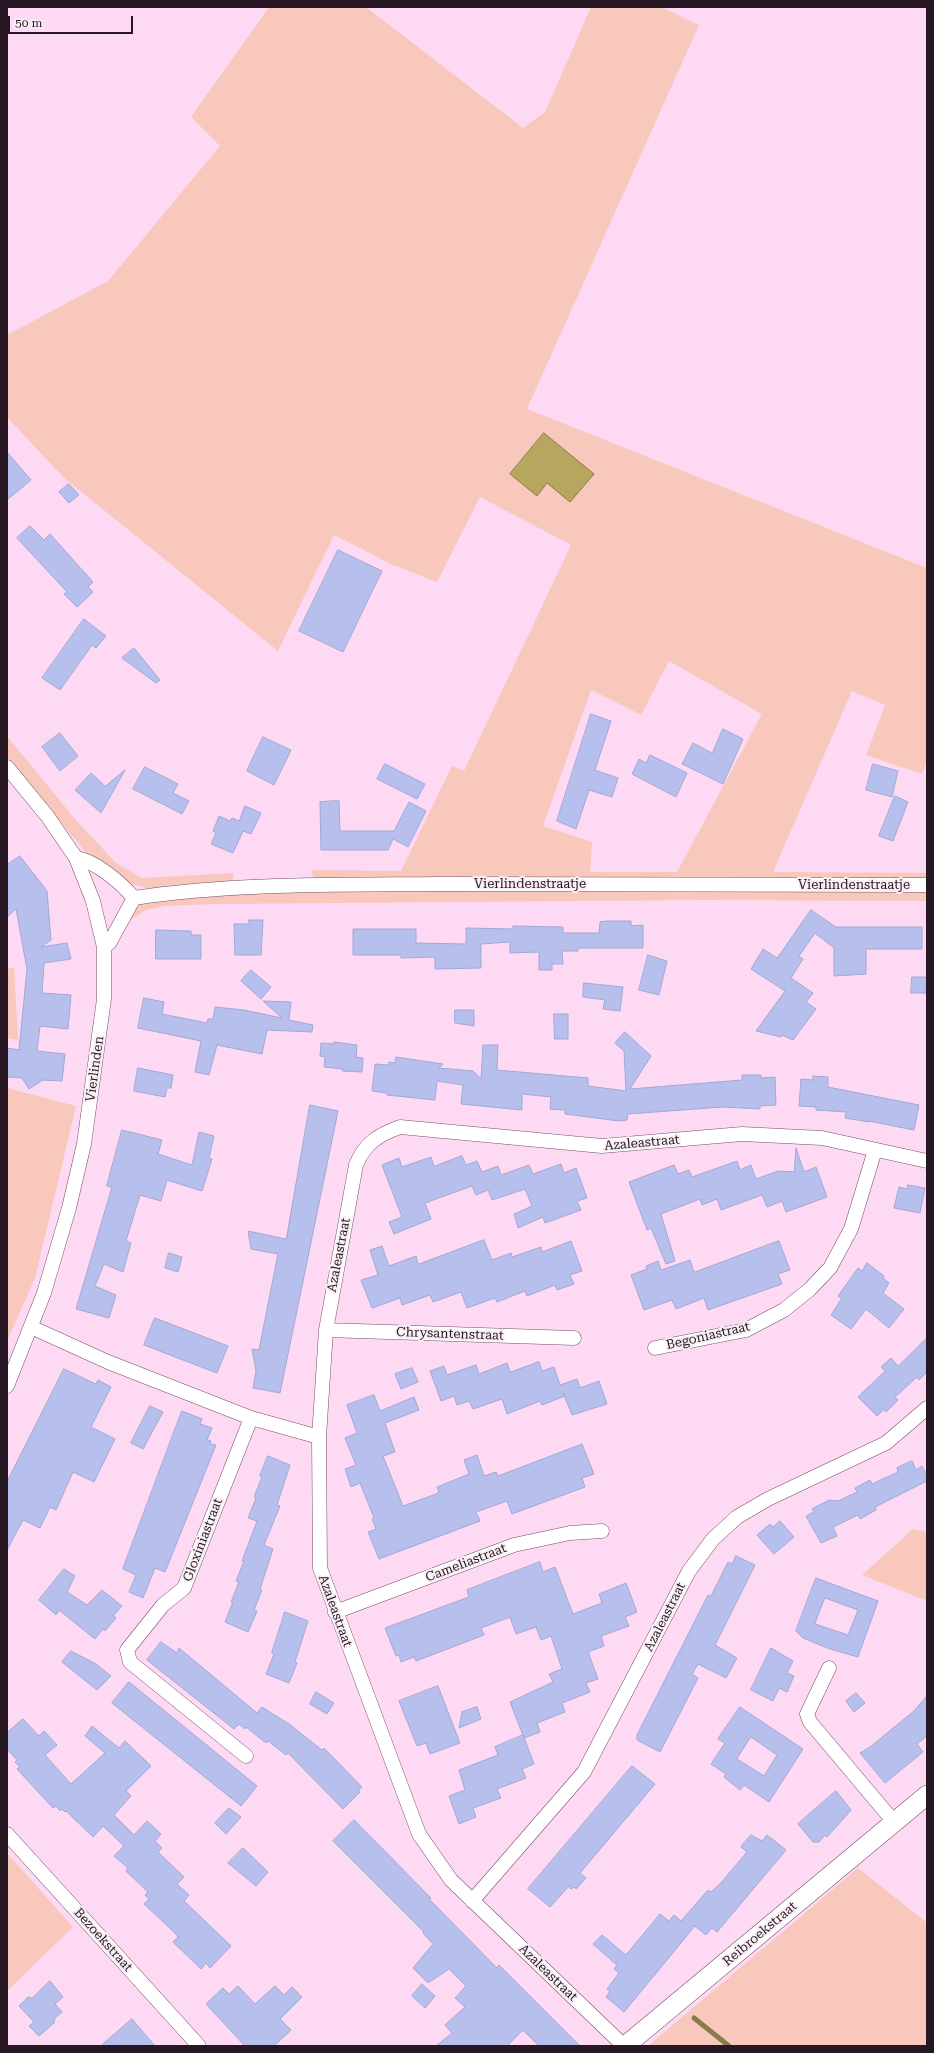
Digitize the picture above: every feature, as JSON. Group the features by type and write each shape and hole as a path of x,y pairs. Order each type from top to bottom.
{"street":[{"name":"Vierlinden","path":"7,767 48,817 76,858 93,901 104,947 104,999 84,1144 69,1208 44,1293 7,1386"},
{"path":"76,858 85,859 122,884 134,898 110,942 104,947"},
{"name":"Vierlindenstraatje","path":"134,898 185,891 316,886 530,883 927,885"},
{"name":"Azaleastraat","path":"624,2046 451,1880 419,1834 335,1612 320,1568 319,1437 326,1330 356,1166 362,1152 371,1142 384,1133 400,1127 602,1146 742,1134 822,1138 927,1161"},
{"name":"Begoniastraat","path":"655,1348 746,1330 784,1310 810,1289 830,1268 851,1230 875,1150"},
{"path":"31,1326 108,1362 251,1418 319,1437"},
{"name":"Chrysantenstraat","path":"326,1330 574,1338"},
{"name":"Azaleastraat","path":"472,1901 584,1772 689,1571 713,1539 737,1517 768,1499 886,1443 927,1408"},
{"name":"Gloxiniastraat","path":"246,1756 130,1662 127,1650 164,1605 184,1588 251,1418"},
{"name":"Cameliastraat","path":"335,1612 514,1545 570,1533 602,1531"},
{"path":"829,1668 807,1714 810,1722 894,1822"},
{"name":"Reibroekstraat","path":"624,2046 927,1795"},
{"name":"Bezoekstraat","path":"7,1834 199,2046"}],"shaded area":[{"path":"269,7 366,7 523,128 545,112 591,7 661,7 699,25 527,409 927,568 927,761 922,774 866,755 885,705 852,691 773,872 927,873 927,901 704,900 215,904 165,906 146,910 130,920 133,911 140,904 169,898 314,891 312,870 401,871 452,766 464,771 571,545 480,497 437,582 393,565 334,535 278,651 63,477 7,417 7,335 108,281 220,146 191,117","holes":["669,661 762,714 677,872 590,872 592,842 543,826 591,690 641,715"]},
{"path":"544,433 594,474 570,502 547,483 537,496 510,474"},
{"path":"7,736 75,819 116,863 142,878 234,873 231,884 153,890 122,881 93,861 7,757"},
{"path":"14,967 18,1040 7,1038 7,969"},
{"path":"7,1088 76,1106 35,1278 7,1341"},
{"path":"913,1529 927,1532 927,1601 862,1575"},
{"path":"7,1853 73,1927 7,1991"},
{"path":"858,1868 927,1923 927,2046 648,2046"}],"building":[{"path":"7,452 31,480 7,500"},
{"path":"69,484 79,495 69,503 59,492"},
{"path":"30,526 44,540 50,534 93,582 88,587 93,592 77,607 64,594 67,592 17,538"},
{"path":"338,550 382,571 343,652 299,631"},
{"path":"84,619 106,636 96,648 92,645 60,690 42,678"},
{"path":"134,648 160,680 156,683 122,658"},
{"path":"591,714 611,721 595,770 618,778 612,797 589,790 576,829 557,821"},
{"path":"723,729 743,739 723,784 682,764 693,743 712,753"},
{"path":"60,733 78,756 60,771 42,747"},
{"path":"263,737 291,750 274,785 247,771"},
{"path":"650,755 687,773 676,797 632,774 639,759 646,763"},
{"path":"385,764 425,784 417,799 377,779"},
{"path":"873,764 898,771 892,797 866,790"},
{"path":"145,767 178,784 173,793 189,801 182,814 133,789"},
{"path":"125,770 101,813 75,790 91,773 105,786"},
{"path":"895,796 908,802 893,841 879,836"},
{"path":"339,801 340,831 394,831 409,802 426,811 408,847 393,839 388,850 321,850 320,802"},
{"path":"245,806 261,813 251,834 243,831 233,853 211,844 216,833 213,831 219,816 230,821 232,818 239,821"},
{"path":"20,856 47,891 51,940 41,947 67,943 71,959 44,963 42,993 71,995 68,1029 40,1026 37,1051 65,1054 62,1081 43,1080 29,1089 22,1078 7,1077 7,1048 19,1050 27,969 16,909 7,917 7,865"},
{"path":"811,910 836,927 922,927 922,949 866,949 866,974 834,976 834,948 815,933 799,956 803,959 791,978 813,993 806,1002 816,1009 793,1040 782,1035 781,1037 756,1031 785,991 751,969 763,949 777,958"},
{"path":"249,920 263,920 261,955 235,955 234,924 249,924"},
{"path":"631,921 631,926 643,925 643,948 578,948 578,951 562,951 563,964 552,964 552,970 539,970 539,952 510,953 510,942 481,944 481,968 435,969 435,957 401,958 401,955 353,955 353,929 416,929 416,943 466,944 466,928 513,929 513,926 563,927 563,933 599,933 600,922"},
{"path":"156,930 191,931 191,935 201,935 201,959 156,959"},
{"path":"648,955 667,961 659,995 639,990"},
{"path":"251,970 271,987 261,999 241,981"},
{"path":"912,977 927,977 926,993 911,993"},
{"path":"584,983 623,987 620,1011 603,1009 605,1000 583,997"},
{"path":"144,998 164,1002 162,1014 207,1023 208,1019 213,1019 215,1007 244,1010 282,1018 263,1001 291,1002 289,1020 313,1025 312,1032 267,1030 262,1054 217,1045 209,1075 195,1072 201,1041 138,1028"},
{"path":"455,1010 474,1010 474,1026 455,1023"},
{"path":"554,1014 568,1014 568,1039 555,1039"},
{"path":"625,1032 651,1056 630,1089 742,1080 742,1075 761,1075 761,1078 775,1077 776,1105 760,1106 760,1109 723,1107 628,1114 627,1120 619,1121 565,1114 565,1110 550,1109 551,1097 522,1094 522,1110 461,1104 463,1085 437,1081 435,1100 387,1095 387,1093 372,1091 375,1064 389,1065 389,1062 395,1063 396,1057 443,1064 439,1068 473,1071 481,1079 483,1045 498,1045 497,1070 588,1078 588,1086 626,1091 624,1051 615,1043"},
{"path":"334,1042 357,1045 356,1057 363,1058 362,1072 342,1071 343,1069 324,1067 325,1057 320,1056 321,1043 334,1044"},
{"path":"138,1068 173,1075 171,1088 167,1088 165,1097 134,1091"},
{"path":"813,1076 828,1077 828,1087 919,1105 914,1130 845,1118 846,1112 816,1110 816,1107 799,1106 801,1079 813,1080"},
{"path":"310,1105 338,1111 280,1393 253,1388 256,1371 252,1349 259,1350 278,1254 251,1249 248,1231 286,1239"},
{"path":"122,1130 162,1140 158,1154 192,1165 199,1132 214,1136 209,1158 212,1159 202,1191 167,1180 161,1201 140,1195 126,1241 131,1243 123,1272 104,1264 95,1286 116,1295 109,1318 76,1309 112,1187 107,1186"},
{"path":"796,1148 804,1172 816,1167 827,1197 786,1212 782,1201 767,1207 762,1195 721,1210 717,1199 702,1205 700,1199 661,1214 675,1261 666,1264 651,1228 647,1230 629,1182 674,1165 678,1174 689,1170 692,1177 737,1161 740,1170 751,1165 756,1179 778,1171 794,1172"},
{"path":"462,1156 466,1165 477,1161 482,1172 498,1166 501,1175 529,1165 533,1174 561,1164 564,1173 576,1168 587,1198 577,1201 581,1210 545,1223 543,1217 518,1228 514,1214 532,1206 525,1189 492,1200 488,1190 476,1195 472,1186 425,1203 431,1219 394,1234 389,1222 402,1217 382,1165 399,1158 402,1167 431,1157 434,1166"},
{"path":"908,1185 925,1188 920,1213 894,1208 899,1187 907,1189"},
{"path":"484,1240 492,1260 511,1253 512,1257 541,1247 542,1252 571,1241 582,1271 570,1275 574,1284 557,1290 555,1285 527,1296 525,1291 497,1302 495,1298 467,1308 461,1292 433,1302 430,1295 402,1305 400,1298 372,1308 361,1280 378,1275 370,1250 382,1246 389,1266 416,1256 418,1264"},
{"path":"779,1241 790,1270 778,1274 782,1284 708,1310 704,1298 676,1309 672,1300 644,1310 631,1275 647,1269 646,1266 658,1261 661,1270 690,1260 694,1272"},
{"path":"169,1253 182,1257 178,1272 165,1268"},
{"path":"867,1263 884,1276 883,1278 889,1283 883,1293 904,1309 889,1328 866,1309 851,1329 831,1315 842,1298 838,1296 858,1268 862,1271"},
{"path":"155,1318 228,1346 217,1373 144,1345"},
{"path":"927,1338 927,1372 919,1380 917,1377 895,1397 898,1400 886,1412 884,1409 877,1416 858,1397 885,1371 881,1367 891,1358 898,1366"},
{"path":"539,1362 542,1371 554,1367 560,1385 577,1379 580,1388 599,1381 607,1404 572,1415 564,1396 542,1405 540,1401 507,1414 502,1399 473,1409 469,1401 457,1405 454,1396 441,1401 430,1371 444,1366 447,1375 476,1365 479,1374 507,1363 510,1372"},
{"path":"412,1368 418,1382 401,1389 395,1374"},
{"path":"64,1369 96,1384 98,1380 111,1387 91,1427 115,1439 94,1482 73,1472 56,1510 50,1507 40,1528 23,1520 7,1550 7,1482"},
{"path":"374,1395 380,1411 414,1397 419,1410 385,1423 395,1452 383,1456 403,1506 436,1494 439,1492 437,1487 469,1474 464,1460 477,1455 484,1476 496,1472 498,1476 582,1444 594,1474 582,1478 585,1487 512,1514 507,1501 476,1512 480,1521 379,1559 368,1532 376,1529 372,1519 374,1518 360,1483 351,1487 345,1469 356,1465 345,1438 357,1433 347,1405"},
{"path":"150,1406 163,1412 143,1449 131,1443"},
{"path":"182,1411 202,1419 200,1424 212,1428 207,1440 211,1441 210,1444 216,1445 165,1572 155,1568 143,1598 129,1592 136,1575 123,1569"},
{"path":"268,1456 290,1465 277,1505 280,1506 264,1545 273,1549 260,1589 262,1590 254,1610 257,1611 248,1632 225,1622 239,1582 236,1581 244,1561 242,1561 257,1521 248,1518 262,1477 260,1476"},
{"path":"912,1461 916,1470 922,1466 927,1476 927,1481 875,1507 876,1510 860,1519 858,1515 833,1527 837,1536 821,1543 806,1516 814,1512 812,1509 829,1500 838,1501 857,1492 855,1488 870,1480 872,1484 898,1472 897,1468"},
{"path":"780,1521 794,1537 774,1554 757,1535 770,1524 773,1527"},
{"path":"736,1556 755,1565 715,1645 737,1658 726,1678 698,1664 692,1674 698,1678 660,1752 637,1740 637,1735 708,1595 711,1596 728,1562 732,1564"},
{"path":"540,1562 543,1572 555,1567 573,1614 602,1603 599,1594 626,1583 637,1612 625,1617 629,1626 601,1636 604,1646 588,1652 598,1679 586,1683 590,1692 562,1703 565,1712 537,1723 540,1732 524,1738 510,1702 553,1682 549,1674 562,1669 551,1636 541,1640 536,1627 516,1634 510,1617 481,1628 484,1635 416,1661 414,1657 401,1662 399,1655 396,1656 385,1628 469,1597 467,1590"},
{"path":"64,1569 75,1576 67,1592 87,1605 102,1590 122,1606 113,1616 116,1618 105,1631 103,1629 95,1639 59,1610 56,1615 39,1600"},
{"path":"816,1578 878,1601 858,1657 830,1649 803,1638 796,1631","holes":["825,1598 858,1610 848,1635 815,1624"]},
{"path":"285,1612 308,1621 295,1662 297,1663 289,1683 266,1674 274,1654 272,1653"},
{"path":"161,1642 177,1653 179,1648 257,1713 262,1707 289,1724 322,1750 324,1748 362,1787 358,1791 360,1792 343,1809 288,1753 286,1755 268,1741 266,1743 246,1727 245,1729 239,1724 234,1729 147,1660"},
{"path":"771,1648 793,1661 787,1673 794,1676 787,1692 779,1688 773,1701 751,1690"},
{"path":"71,1651 96,1664 111,1676 97,1690 62,1662"},
{"path":"129,1682 257,1786 241,1806 112,1703"},
{"path":"438,1686 460,1743 430,1754 426,1743 417,1746 399,1701"},
{"path":"316,1692 334,1703 327,1714 310,1704"},
{"path":"856,1693 865,1703 854,1712 846,1701"},
{"path":"927,1696 927,1736 917,1744 923,1752 885,1783 860,1753 870,1747 914,1711"},
{"path":"477,1707 481,1719 459,1728 462,1712"},
{"path":"740,1707 803,1749 769,1802 744,1785 740,1790 724,1777 726,1774 711,1764 725,1743 718,1739","holes":["751,1737 777,1755 764,1776 737,1759"]},
{"path":"23,1719 39,1736 44,1731 57,1745 45,1755 71,1784 105,1753 85,1736 92,1726 119,1748 125,1741 151,1766 126,1791 131,1796 114,1815 134,1835 147,1821 161,1834 155,1841 162,1848 158,1852 184,1877 177,1884 189,1895 184,1901 231,1946 210,1968 206,1963 201,1969 173,1942 178,1937 144,1904 149,1899 145,1895 148,1892 126,1871 128,1868 114,1856 124,1846 103,1826 93,1837 66,1811 65,1812 62,1809 60,1811 56,1806 53,1808 17,1769 20,1767 15,1762 17,1760 7,1749 7,1733"},
{"path":"523,1735 534,1764 522,1769 526,1778 497,1789 501,1798 473,1808 476,1817 459,1824 449,1796 465,1790 459,1770 498,1755 495,1747"},
{"path":"632,1766 655,1784 580,1873 586,1878 576,1889 574,1887 571,1889 569,1886 550,1907 528,1889"},
{"path":"836,1791 851,1810 827,1837 825,1835 819,1842 813,1842 798,1824"},
{"path":"229,1808 241,1817 226,1834 215,1823"},
{"path":"354,1820 497,1968 499,1965 580,2046 539,2046 523,2030 507,2046 436,2046 452,2033 445,2025 465,2007 455,1998 466,1986 449,1969 428,1983 413,1968 433,1944 423,1933 424,1932 333,1841"},
{"path":"751,1835 762,1841 767,1835 786,1850 717,1932 712,1928 706,1935 695,1926 624,2012 606,1997 610,1991 607,1989 619,1973 614,1969 617,1965 593,1944 602,1935 626,1955 660,1914 669,1921 674,1915 681,1921 708,1890 711,1892 720,1884 747,1852 741,1847"},
{"path":"243,1848 268,1872 256,1886 228,1863"},
{"path":"50,1981 63,1997 55,2004 62,2012 55,2018 54,2023 39,2036 29,2026 34,2022 19,2006 28,1997 32,1998"},
{"path":"422,1984 435,1996 425,2008 412,1996"},
{"path":"238,1986 255,2004 275,1986 284,1995 292,1987 302,1997 280,2019 291,2030 274,2046 245,2046 206,2004 223,1988 229,1994"},
{"path":"132,2019 155,2046 101,2046"}],"waterway":[{"path":"694,2018 729,2046"}]}
